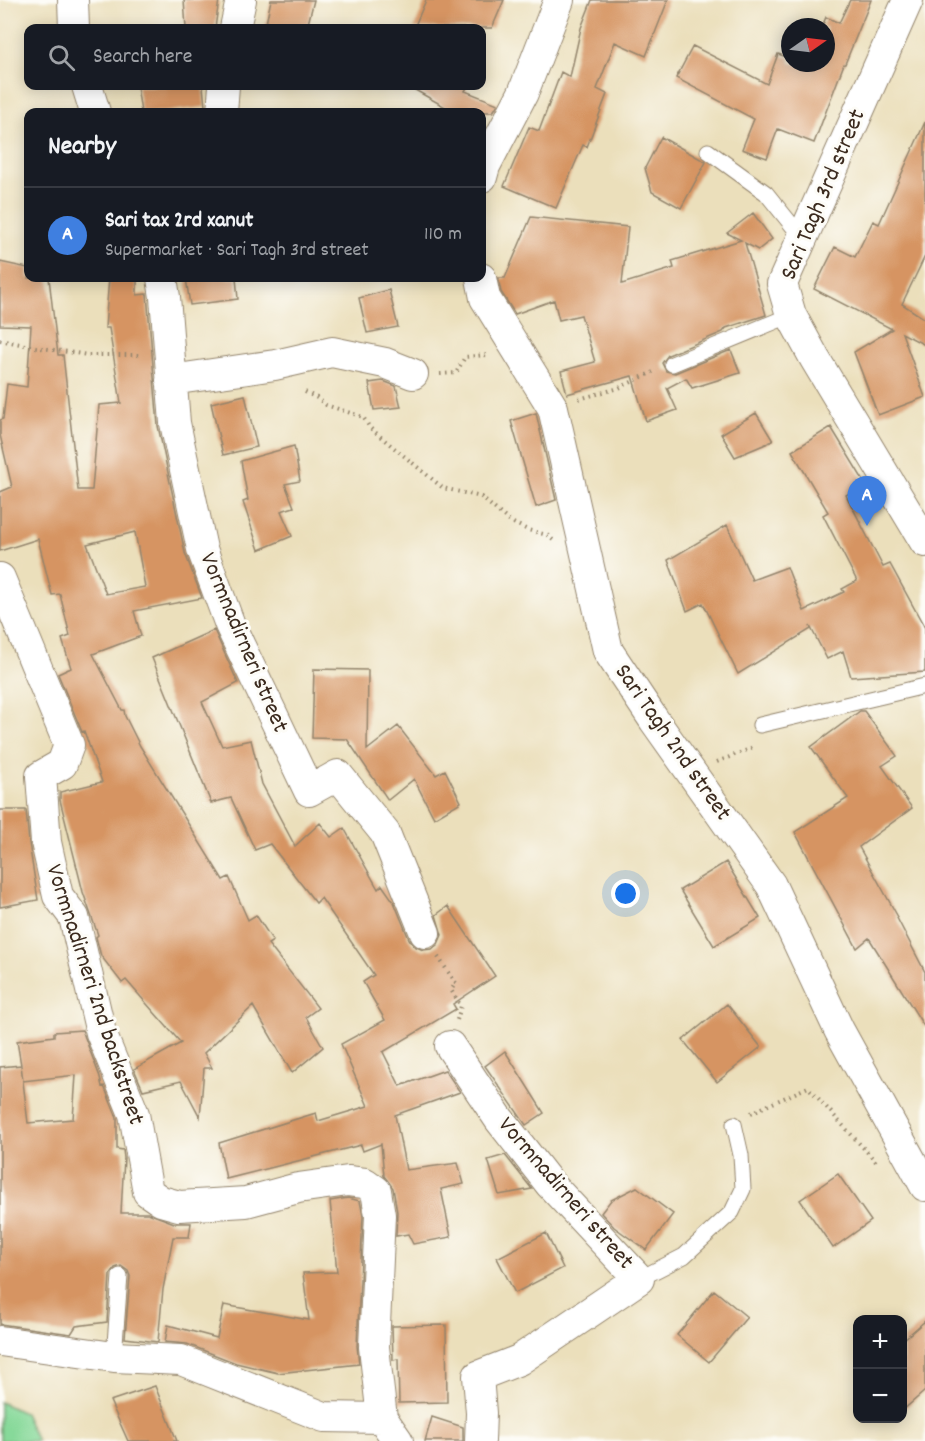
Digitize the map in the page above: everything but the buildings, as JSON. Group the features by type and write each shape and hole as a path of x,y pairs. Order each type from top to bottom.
{"street":[{"path":"73,0 74,24"},
{"path":"236,24 241,0"},
{"path":"486,162 523,93 559,0"},
{"name":"Sari Tagh 3rd street","path":"908,0 782,284 791,315 814,359 925,542"},
{"path":"88,90 94,108"},
{"path":"222,108 224,90"},
{"name":"Vormnadirneri street","path":"163,282 175,423 202,549 230,625 309,791 338,776 385,833 425,933"},
{"name":"Sari Tagh 2nd street","path":"482,282 485,298 553,408 608,651 771,885 839,1030 925,1186"},
{"path":"171,367 275,365 332,352 385,363 413,374"},
{"name":"Vormnadirneri 2nd backstreet","path":"0,578 69,745 62,764 41,776 46,842 58,896 74,917 101,1033 134,1114 148,1192 161,1201 179,1206 246,1202 298,1188 348,1181 365,1183 376,1191 380,1215 374,1347 390,1429"},
{"name":"Vormnadirneri street","path":"450,1047 498,1119 550,1184 639,1279 519,1360 478,1376 481,1413 480,1441"},
{"path":"0,1341 114,1357 181,1360 324,1417 390,1429"}],"lane":[{"path":"708,151 766,193 803,239"},
{"path":"672,364 791,315"},
{"path":"760,725 925,686"},
{"path":"639,1279 684,1256 732,1212 743,1189 741,1155 734,1124"},
{"path":"114,1357 120,1276"}],"path":[{"path":"0,340 171,367"},
{"path":"413,374 456,373 465,357 495,355"},
{"path":"553,408 619,388 672,364"},
{"path":"305,392 326,405 363,417 370,428 443,488 481,497 509,520 528,530 547,535 568,554 587,558"},
{"path":"691,771 756,745"},
{"path":"425,933 427,941 456,983 451,990 461,1006 450,1047"},
{"path":"734,1124 758,1109 808,1088 882,1169"}],"green space":[{"path":"0,1402 24,1413 37,1441 0,1441"}],"place":[{"name":"Sari tax 2rd xanut","path":"867,526"}]}
